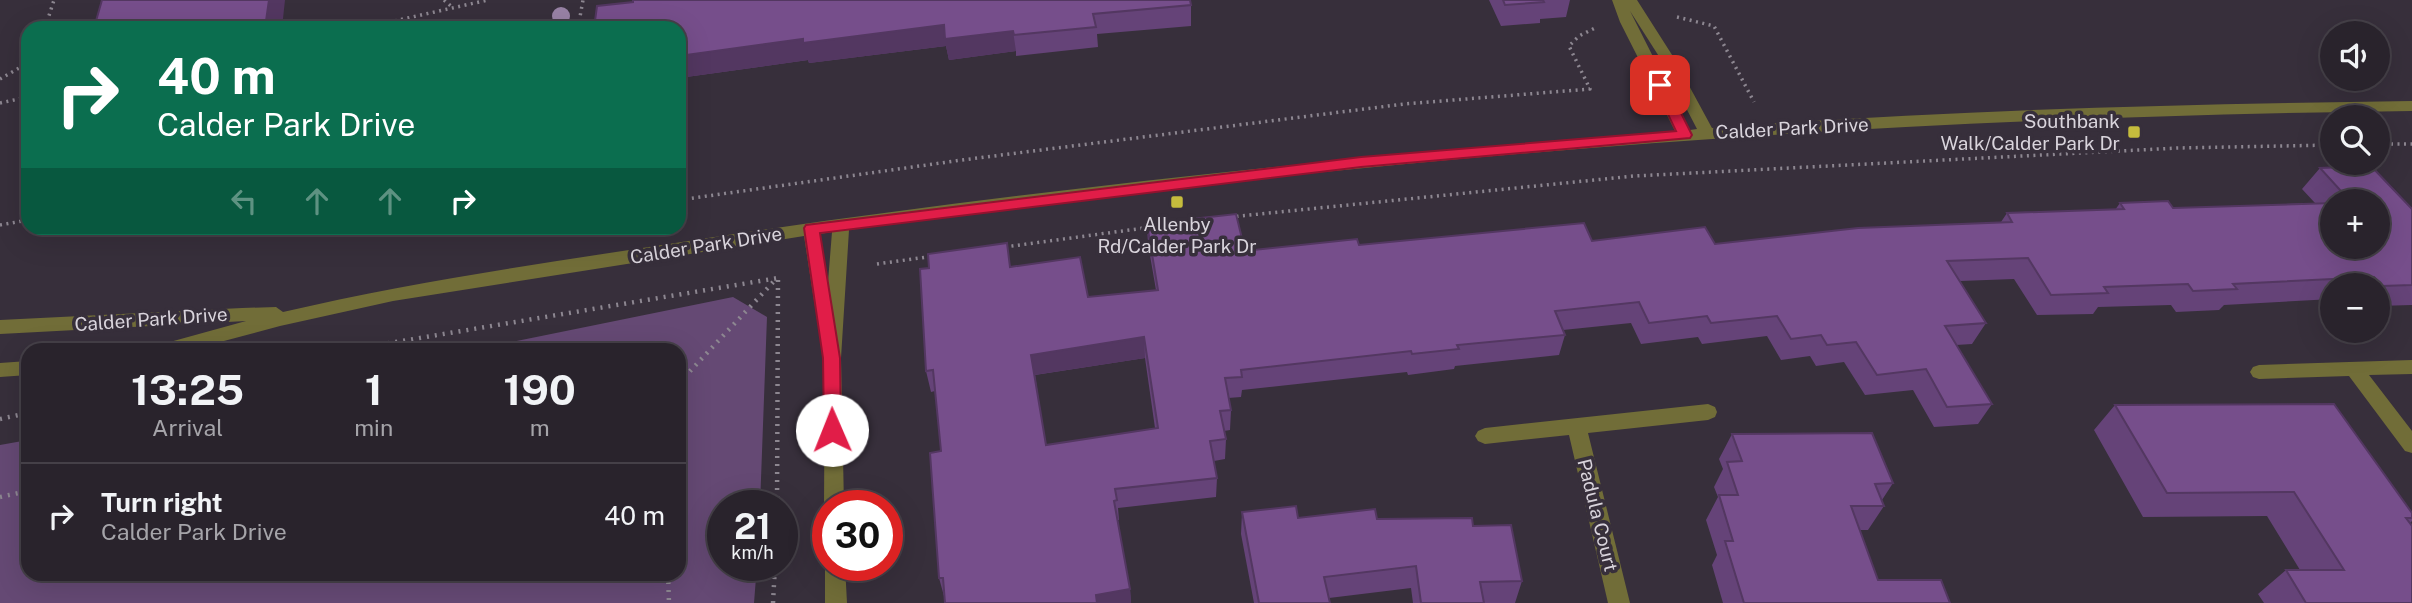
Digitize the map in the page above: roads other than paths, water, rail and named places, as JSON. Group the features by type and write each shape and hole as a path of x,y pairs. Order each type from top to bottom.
{"street":[{"path":"1619,0 1627,22 1685,135"},
{"path":"1630,0 1644,20 1707,134"},
{"name":"Calder Park Drive","path":"191,343 301,313 811,228 1373,161 1768,129 2176,108 2412,106"},
{"path":"834,490 832,358 841,224"},
{"path":"811,228 832,358"},
{"name":"Calder Park Drive","path":"0,327 134,322 197,314 301,313"},
{"path":"2259,372 2412,367"},
{"path":"0,370 21,368"},
{"path":"2354,369 2412,445"},
{"path":"1485,436 1708,412"},
{"name":"Padula Court","path":"1577,427 1619,603"},
{"path":"835,581 836,603"}],"place":[{"name":"Southbank Walk/Calder Park Dr","path":"2134,132"},
{"name":"Allenby Rd/Calder Park Dr","path":"1177,202"}]}
